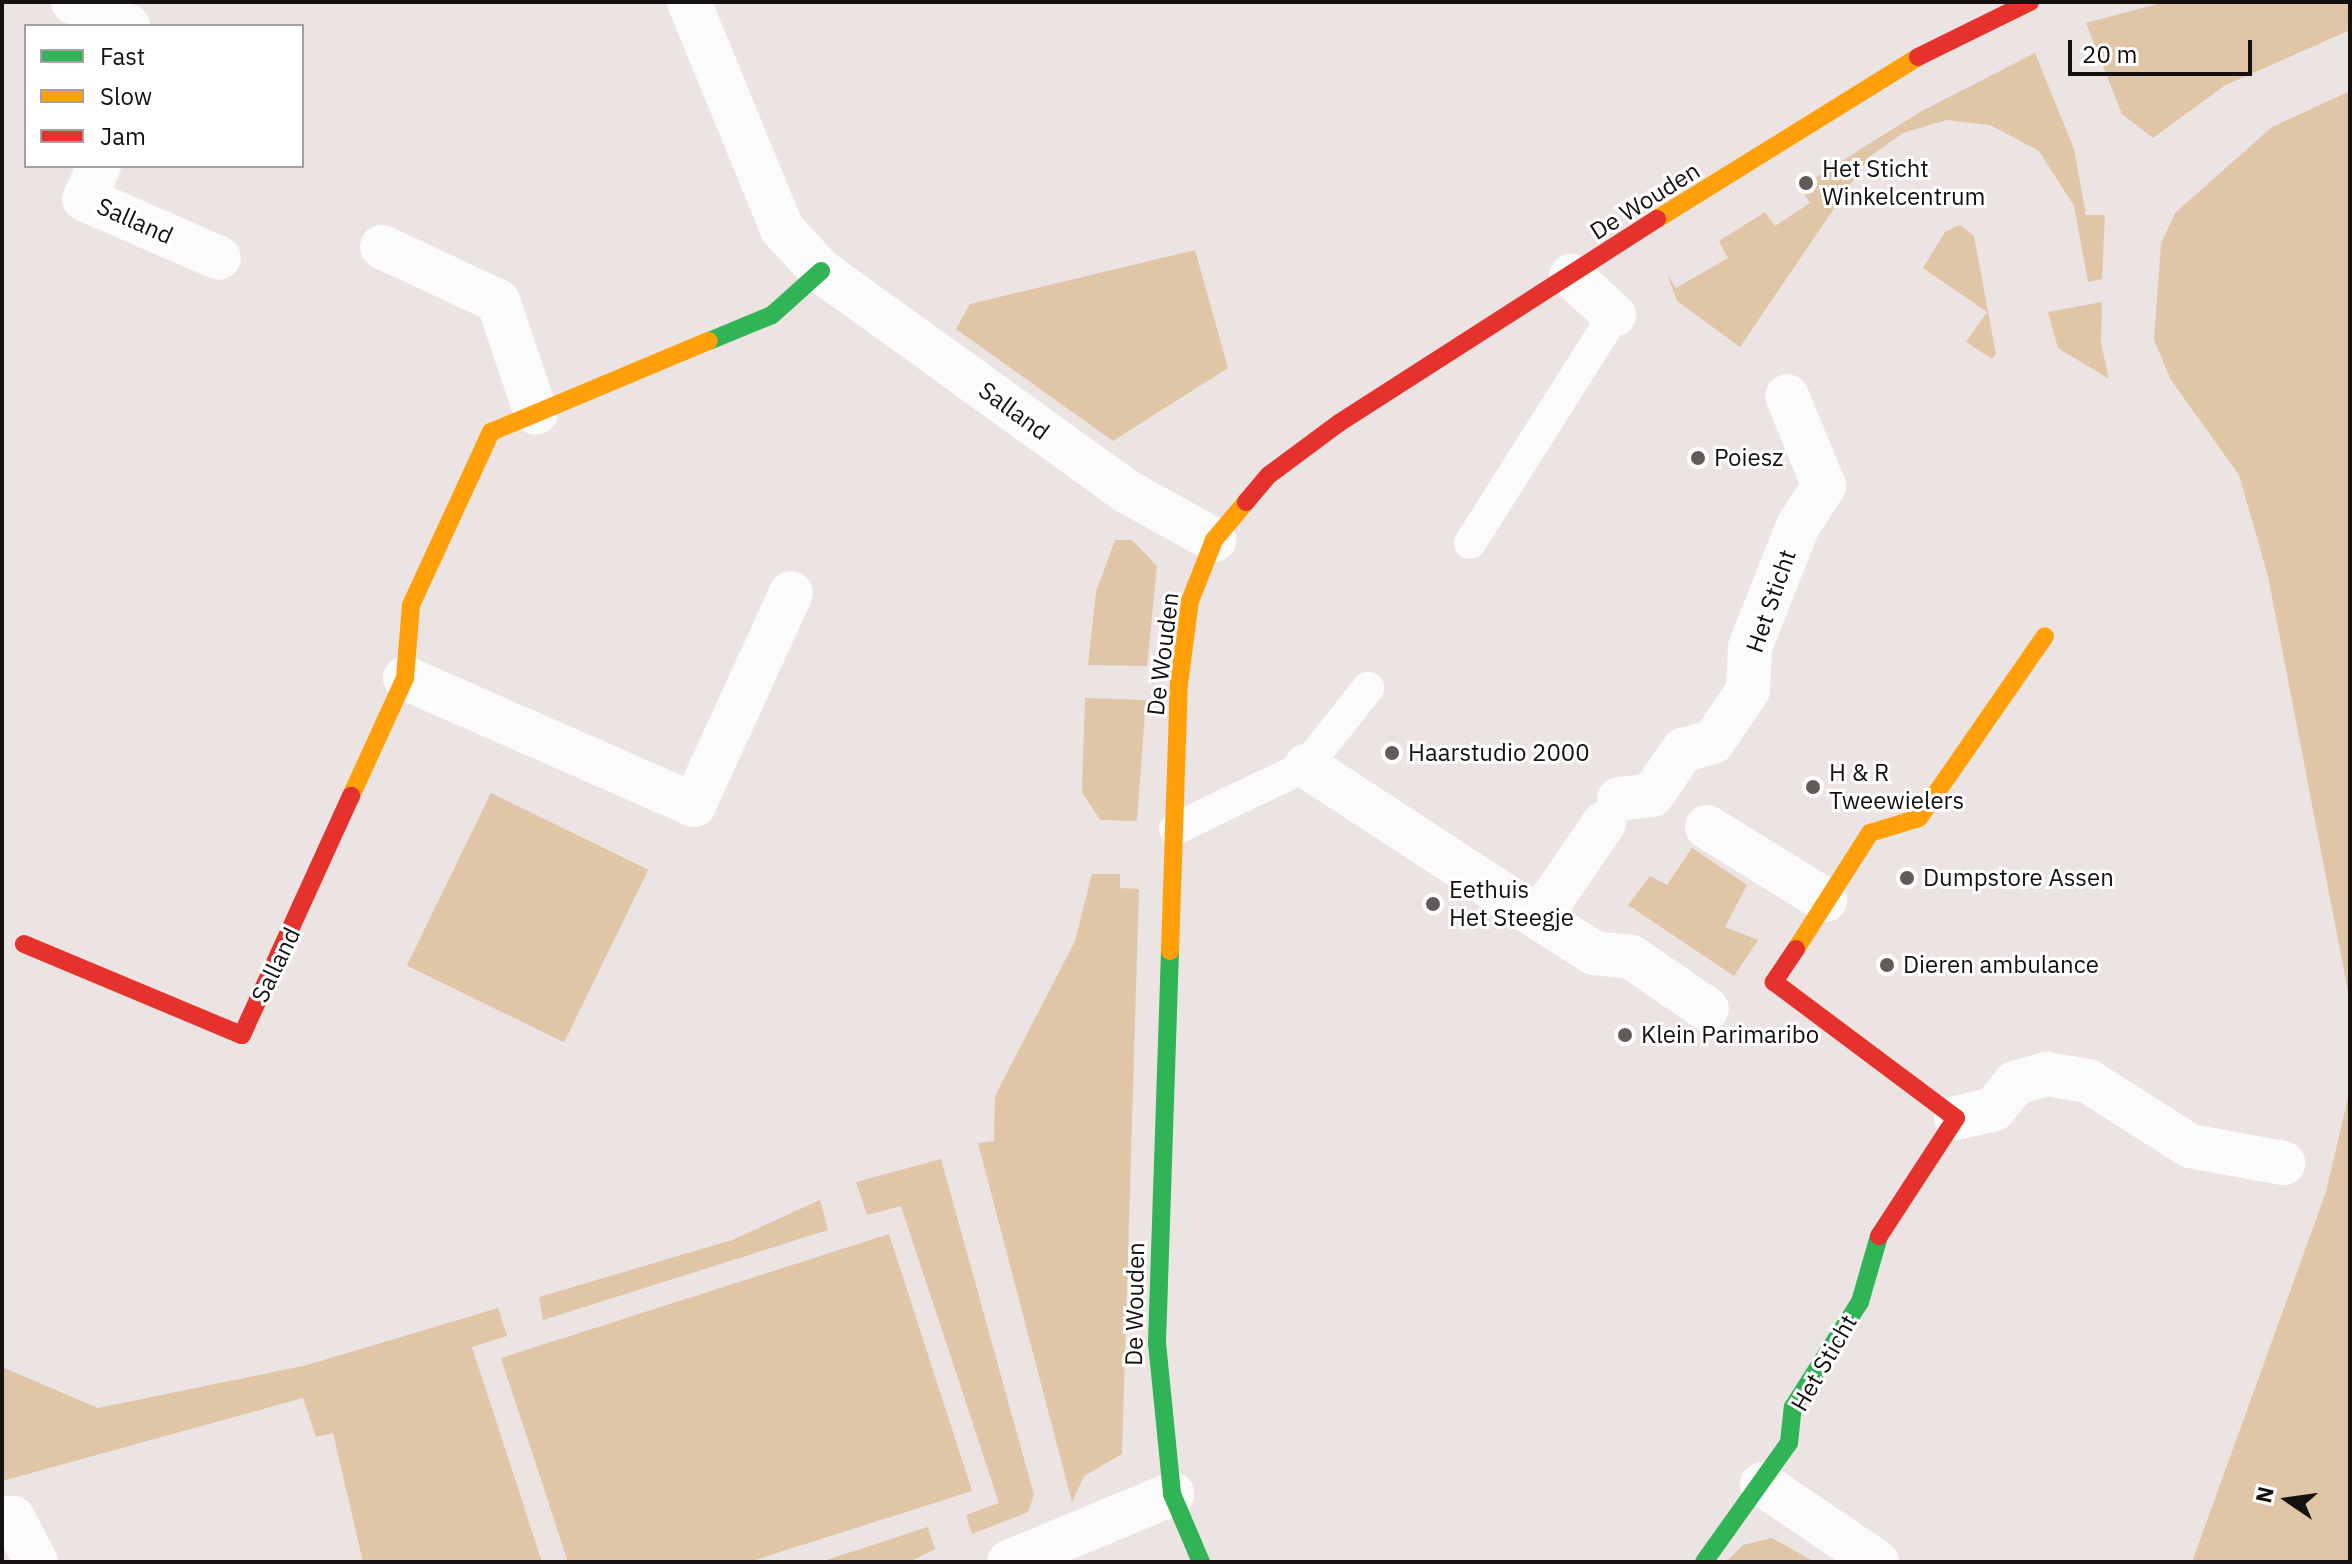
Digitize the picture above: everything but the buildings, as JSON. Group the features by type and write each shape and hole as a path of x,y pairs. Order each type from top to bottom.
{"street":[{"path":"73,2 123,24"},
{"name":"Salland","path":"689,2 782,229 821,271 1126,491 1214,540"},
{"name":"De Wouden","path":"1201,1562 1172,1494 1157,1343 1175,829 1190,601 1214,540 1269,475 1339,423 1884,74 2030,2"},
{"name":"Salland","path":"98,168 84,199 219,258"},
{"path":"382,247 498,301 536,413"},
{"name":"Salland","path":"24,944 242,1035 405,678 411,605 491,432 772,315 821,271"},
{"path":"1571,276 1614,315"},
{"name":"Het Sticht","path":"1539,918 1612,811 1652,795 1683,750 1713,742 1748,690 1750,647 1798,526 1824,486 1787,396"},
{"path":"405,678 694,805 791,593"},
{"path":"2045,636 1919,818 1870,833 1774,982 1956,1118 1994,1109 2015,1083 2047,1074 2088,1081 2190,1146 2283,1163"},
{"path":"1306,766 1594,953 1631,957 1707,1009"},
{"path":"1707,827 1825,900"},
{"name":"Het Sticht","path":"1704,1562 1789,1443 1793,1407 1860,1302 1870,1251 1956,1118"},
{"path":"1762,1484 1877,1562"},
{"path":"1009,1562 1172,1494"},
{"path":"2,1519 13,1518 36,1562"}],"lane":[{"path":"1470,543 1614,315"},
{"path":"1175,829 1306,766 1368,688"}],"shaded area":[{"path":"2165,2 2350,2 2350,30 2224,86 2153,138 2122,114 2086,23"},
{"path":"2035,53 2074,149 2086,215 2105,215 2102,279 2088,282 2074,206 2039,151 1990,125 1946,120 1903,133 1869,157 1740,347 1677,301 1667,274 1676,288 1728,258 1719,241 1765,212 1775,226 1810,203 1800,187 1920,112"},
{"path":"2350,91 2350,1002 2268,576 2239,475 2171,380 2154,340 2161,244 2175,213 2272,127"},
{"path":"1960,225 1974,236 1996,354 1992,359 1966,342 1987,312 1923,268 1945,232"},
{"path":"1195,250 1228,368 1113,441 956,329 970,304"},
{"path":"2102,302 2101,343 2109,379 2058,348 2048,312"},
{"path":"1115,540 1132,540 1157,566 1147,666 1088,665 1096,592"},
{"path":"1085,698 1146,700 1137,821 1100,820 1082,792"},
{"path":"491,793 648,870 564,1042 407,966"},
{"path":"1692,848 1747,885 1725,927 1758,940 1734,976 1628,905 1650,876 1667,885"},
{"path":"1092,874 1120,874 1120,888 1139,889 1122,1454 1084,1476 1072,1502 978,1143 994,1141 995,1096 1075,941"},
{"path":"2350,1089 2350,1562 2192,1562 2326,1192"},
{"path":"941,1159 1034,1495 1028,1512 972,1534 966,1515 999,1503 901,1206 867,1215 856,1182"},
{"path":"820,1200 828,1230 543,1320 539,1297 732,1240"},
{"path":"889,1234 972,1491 749,1562 568,1562 501,1358"},
{"path":"498,1308 507,1336 472,1347 542,1562 363,1562 333,1433 316,1437 303,1398 2,1481 2,1367 98,1408 307,1365"},
{"path":"928,1527 935,1549 909,1562 820,1562"},
{"path":"1772,1538 1815,1562 1726,1562 1743,1545"}],"traffic: fast":[{"path":"709,341 772,315 821,271"},
{"path":"1170,951 1157,1343 1172,1494 1201,1562"},
{"path":"1704,1562 1789,1443 1793,1407 1860,1302 1879,1236"}],"traffic: slow":[{"path":"1657,219 1918,57"},
{"path":"351,796 405,678 411,605 491,432 709,341"},
{"path":"1170,951 1179,684 1190,601 1214,540 1246,502"},
{"path":"1796,949 1870,833 1919,818 2045,636"}],"traffic: jam":[{"path":"1918,57 2030,2"},
{"path":"1246,502 1269,475 1339,423 1657,219"},
{"path":"24,944 242,1035 351,796"},
{"path":"1796,949 1774,982 1956,1118 1879,1236"}],"place":[{"name":"Het Sticht Winkelcentrum","path":"1806,183"},
{"name":"Poiesz","path":"1698,458"},
{"name":"Haarstudio 2000","path":"1392,753"},
{"name":"H & R Tweewielers","path":"1813,787"},
{"name":"Dumpstore Assen","path":"1907,878"},
{"name":"Eethuis Het Steegje","path":"1433,904"},
{"name":"Dieren ambulance","path":"1887,965"},
{"name":"Klein Parimaribo","path":"1625,1035"}]}
